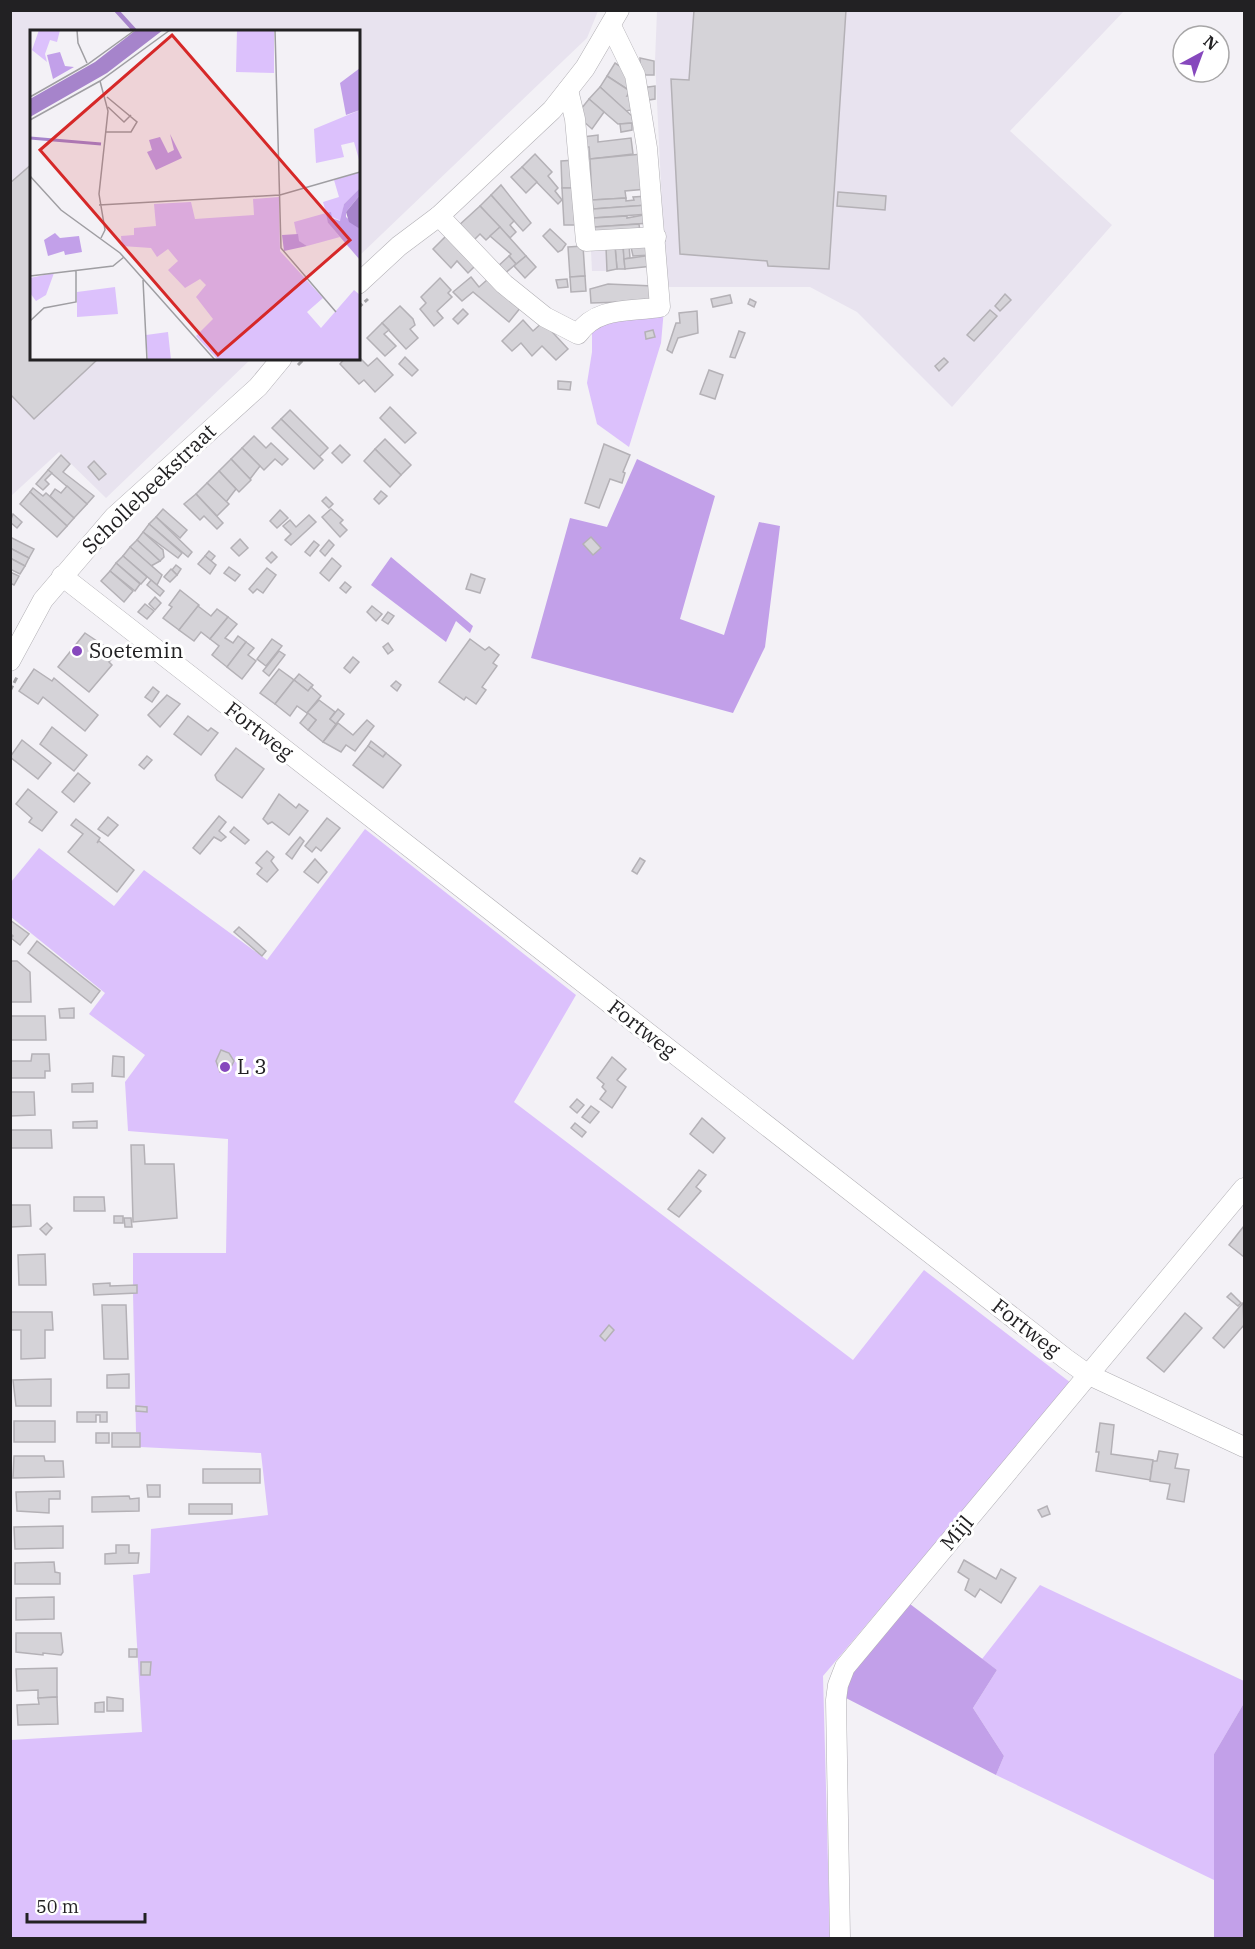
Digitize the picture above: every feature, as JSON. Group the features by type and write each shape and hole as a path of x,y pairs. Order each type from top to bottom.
{"street":[{"path":"360,282 399,246 440,216 552,110 568,90 615,18"},
{"path":"440,216 504,284 545,317 578,333 589,319 614,312 660,307 647,148 635,75 615,18"},
{"path":"568,90 575,119 586,241 656,237"},
{"name":"Schollebeekstraat","path":"10,661 43,600 114,517 258,387 280,360"},
{"name":"Fortweg","path":"62,576 1087,1374 1245,1447"},
{"name":"Mijl","path":"840,1938 836,1700 837,1685 845,1666 1087,1374 1245,1188"}],"shaded area":[{"path":"11,11 598,11 587,38 360,255 360,30 30,30 30,360 250,360 106,498 59,452 11,496"},
{"path":"657,11 1124,11 1010,131 1112,225 952,407 857,312 810,287 666,287 655,61"},
{"path":"606,250 607,271 592,271 591,251"},
{"path":"664,309 661,343 629,447 597,424 587,383 592,352 592,327"},
{"path":"637,459 715,496 680,619 724,635 759,522 780,526 765,647 733,713 531,658 570,518 607,527"},
{"path":"391,557 473,626 470,633 456,621 446,642 371,585"},
{"path":"365,829 576,995 514,1102 853,1360 924,1270 1071,1383 823,1676 830,1938 11,1938 11,1740 142,1732 133,1575 150,1573 151,1529 268,1515 261,1453 140,1447 140,1433 136,1432 133,1293 136,1285 133,1285 133,1253 226,1253 228,1139 128,1131 125,1082 145,1055 89,1014 105,993 11,917 11,882 39,848 114,906 144,870 267,960"},
{"path":"1040,1585 1244,1681 1244,1703 1214,1754 1214,1880 996,1775 1004,1756 973,1708 997,1670 982,1659"},
{"path":"910,1604 997,1670 973,1708 1004,1756 996,1775 842,1696 849,1676"},
{"path":"1244,1703 1244,1938 1214,1938 1214,1754"}],"building":[{"path":"694,10 846,10 829,269 768,266 767,261 680,254 671,79 689,80"},
{"path":"640,58 654,61 654,75 640,75"},
{"path":"615,63 629,72 633,93 607,76"},
{"path":"607,76 630,91 627,96 634,95 636,109 626,111 600,87"},
{"path":"655,86 655,99 643,101 641,88"},
{"path":"600,87 632,116 633,123 618,124 589,99"},
{"path":"589,99 604,112 592,129 582,120 581,109"},
{"path":"632,123 632,130 621,132 620,124"},
{"path":"598,135 598,142 631,138 633,154 590,159 589,147 584,147 583,137"},
{"path":"535,154 552,172 548,176 558,188 555,191 562,200 558,204 522,167"},
{"path":"642,154 647,189 625,191 626,198 592,200 590,159"},
{"path":"576,160 577,188 562,188 561,161"},
{"path":"30,166 30,360 97,360 34,419 10,394 10,183"},
{"path":"522,167 537,182 526,193 511,177"},
{"path":"501,185 531,223 523,231 491,195"},
{"path":"562,188 577,188 573,198 575,225 564,225"},
{"path":"838,192 886,196 885,210 837,206"},
{"path":"491,195 514,221 510,225 516,232 510,238 480,206"},
{"path":"648,196 648,205 593,209 592,200 626,198 626,201 634,200 633,197"},
{"path":"648,205 649,214 593,218 593,209"},
{"path":"480,206 500,227 486,240 480,234 472,242 457,227"},
{"path":"649,214 650,223 594,227 593,218 627,216 627,218"},
{"path":"639,224 640,232 594,237 594,227"},
{"path":"500,227 526,256 516,264 509,256 511,254 490,236"},
{"path":"550,229 566,244 558,252 543,236"},
{"path":"448,234 477,264 468,273 457,261 451,268 433,249"},
{"path":"623,245 625,269 617,269 615,246"},
{"path":"623,245 629,245 630,258 624,259"},
{"path":"651,245 652,255 633,256 631,247"},
{"path":"583,246 585,276 570,277 568,247"},
{"path":"615,246 617,269 607,271 606,247"},
{"path":"652,255 653,266 625,269 624,259"},
{"path":"509,256 516,264 503,275 496,268"},
{"path":"526,256 536,267 525,278 514,266"},
{"path":"585,276 586,291 571,292 570,277"},
{"path":"471,277 479,287 487,280 521,307 509,322 473,292 462,301 453,292"},
{"path":"440,278 451,290 448,293 452,297 437,311 443,318 434,326 420,309 426,303 421,297"},
{"path":"567,279 568,287 558,288 556,280"},
{"path":"608,284 653,286 653,301 591,303 590,289"},
{"path":"1005,294 1011,300 1000,311 995,306"},
{"path":"730,295 732,303 713,307 711,299"},
{"path":"750,299 756,302 754,307 748,304"},
{"path":"400,306 413,319 415,325 410,329 418,338 406,349 382,323"},
{"path":"463,309 468,314 458,324 453,319"},
{"path":"990,310 997,316 974,341 967,335"},
{"path":"697,311 698,333 678,338 672,353 667,350 676,323 680,323 679,313"},
{"path":"523,320 533,331 543,322 568,349 556,360 542,346 532,356 521,343 512,351 502,341"},
{"path":"382,323 389,330 384,334 396,346 385,356 367,338"},
{"path":"653,330 655,337 646,339 645,332"},
{"path":"739,331 745,333 735,358 730,357"},
{"path":"405,357 418,370 412,376 399,364"},
{"path":"360,358 368,366 377,358 393,375 375,392 364,380 359,384 340,364 343,360 360,360"},
{"path":"944,358 948,362 939,371 935,366"},
{"path":"709,370 723,375 715,399 700,394"},
{"path":"558,381 571,382 570,390 558,389"},
{"path":"390,407 416,433 405,443 380,418"},
{"path":"290,410 328,448 319,457 281,419"},
{"path":"281,419 323,460 314,469 272,428"},
{"path":"254,436 266,448 271,443 288,459 282,465 275,459 264,470 242,448"},
{"path":"385,439 411,465 401,475 375,449"},
{"path":"604,444 630,455 623,472 625,473 622,483 610,479 599,508 585,503"},
{"path":"340,445 350,455 342,463 332,453"},
{"path":"242,448 260,466 250,479 231,459"},
{"path":"375,449 401,475 390,487 364,461"},
{"path":"61,455 70,464 63,472 94,496 87,504 48,470"},
{"path":"231,459 251,480 239,492 219,471"},
{"path":"94,461 106,474 99,480 88,467"},
{"path":"48,470 52,473 45,480 49,484 43,490 36,484"},
{"path":"219,471 236,489 226,502 207,483"},
{"path":"207,483 229,504 217,516 196,494"},
{"path":"67,486 87,504 74,518 50,496 55,489 61,493"},
{"path":"33,488 43,496 46,493 74,518 67,526 30,492"},
{"path":"381,491 387,496 379,504 374,499"},
{"path":"30,492 67,526 57,537 20,504"},
{"path":"196,494 223,523 217,529 204,516 200,520 184,504"},
{"path":"326,497 333,504 329,508 322,501"},
{"path":"163,509 187,530 180,538 156,517"},
{"path":"331,509 343,520 340,523 347,530 340,537 322,517"},
{"path":"280,510 288,518 277,528 270,521"},
{"path":"13,514 22,522 17,528 10,522"},
{"path":"309,515 316,522 291,545 285,540 291,534 283,526 290,520 296,527"},
{"path":"156,517 192,552 188,557 149,524"},
{"path":"149,524 182,553 178,558 143,532"},
{"path":"143,532 163,550 164,557 160,561 137,540"},
{"path":"10,537 34,549 29,558 10,548"},
{"path":"591,537 601,548 593,555 583,544"},
{"path":"240,539 248,548 239,556 231,548"},
{"path":"137,540 160,561 151,566 130,547"},
{"path":"329,540 334,545 325,556 320,551"},
{"path":"314,541 319,545 310,556 305,552"},
{"path":"130,547 162,575 157,585 123,556"},
{"path":"10,548 29,558 25,566 10,558"},
{"path":"209,551 215,556 211,561 205,556"},
{"path":"272,552 277,557 271,563 266,558"},
{"path":"123,556 147,577 141,584 116,563"},
{"path":"205,556 216,565 210,574 198,564"},
{"path":"10,558 25,566 20,574 10,569"},
{"path":"332,558 341,566 329,581 320,573"},
{"path":"116,563 140,584 135,591 110,571"},
{"path":"176,565 181,569 177,575 172,570"},
{"path":"229,567 240,575 235,581 224,573"},
{"path":"267,568 276,575 263,593 257,589 253,593 249,589"},
{"path":"171,569 177,575 170,582 164,577"},
{"path":"110,571 133,591 124,602 101,581"},
{"path":"10,572 19,576 14,585 10,583"},
{"path":"471,574 485,579 480,593 466,589"},
{"path":"151,580 164,591 160,596 147,585"},
{"path":"345,582 351,587 346,593 340,588"},
{"path":"180,590 199,605 179,630 163,618 172,607 169,605"},
{"path":"155,597 161,603 155,610 149,604"},
{"path":"145,604 154,611 147,619 138,612"},
{"path":"198,606 211,616 217,609 228,617 210,639 201,632 194,641 179,630"},
{"path":"372,606 382,614 376,621 367,612"},
{"path":"388,612 394,616 388,624 382,620"},
{"path":"228,617 237,624 225,638 233,643 238,636 246,642 227,667 212,655 219,646 210,639"},
{"path":"85,633 116,654 109,662 112,665 89,692 58,667"},
{"path":"272,639 282,646 266,666 257,659"},
{"path":"470,639 485,650 489,647 499,655 493,663 497,666 482,687 486,690 476,704 466,697 464,700 439,682"},
{"path":"246,642 254,648 248,655 256,661 242,679 227,667"},
{"path":"388,643 393,650 388,654 383,647"},
{"path":"279,651 285,655 269,676 263,671"},
{"path":"353,657 359,662 350,673 344,668"},
{"path":"34,669 52,681 54,678 98,715 85,731 43,697 38,704 19,691"},
{"path":"279,669 294,680 275,704 260,693"},
{"path":"299,674 313,685 308,691 294,680"},
{"path":"294,680 308,691 311,687 321,696 307,713 297,706 290,716 275,704"},
{"path":"396,681 401,685 397,691 391,686"},
{"path":"153,687 159,692 152,702 145,697"},
{"path":"167,695 180,704 160,727 148,715"},
{"path":"319,700 335,712 330,719 336,724 323,742 308,730 316,720 307,713"},
{"path":"338,709 344,714 336,724 330,719"},
{"path":"308,713 316,720 308,730 300,723"},
{"path":"188,716 208,731 211,728 218,733 201,755 174,734"},
{"path":"367,720 374,726 355,751 346,745 341,752 323,742 338,723 353,735"},
{"path":"52,727 87,755 74,771 40,744"},
{"path":"22,740 51,763 38,779 10,757"},
{"path":"371,741 386,753 383,757 368,746"},
{"path":"368,746 383,757 386,753 401,765 383,788 353,765"},
{"path":"236,748 264,769 242,798 217,780 215,775"},
{"path":"147,756 152,760 144,769 139,765"},
{"path":"78,773 90,783 74,802 62,792"},
{"path":"28,789 57,812 42,831 29,822 32,818 16,804"},
{"path":"279,794 296,808 299,804 308,811 289,835 272,822 268,824 263,819"},
{"path":"219,816 226,822 219,831 226,837 221,841 214,837 200,854 193,848"},
{"path":"108,817 118,825 108,836 98,829"},
{"path":"327,818 340,828 321,851 316,847 312,852 305,846"},
{"path":"76,819 100,838 97,843 99,841 134,870 117,892 68,852 83,834 71,825"},
{"path":"234,827 249,840 245,844 230,832"},
{"path":"300,837 304,841 292,859 286,854"},
{"path":"267,851 274,857 271,861 278,870 267,882 257,874 262,868 256,863"},
{"path":"640,858 645,861 637,874 632,871"},
{"path":"315,859 327,872 318,883 304,872"},
{"path":"10,920 29,934 20,945 11,938 13,936 10,933"},
{"path":"239,927 266,951 262,956 234,932"},
{"path":"37,941 100,991 91,1003 28,953"},
{"path":"10,961 17,961 30,972 31,1002 10,1002"},
{"path":"74,1008 74,1018 60,1018 59,1009"},
{"path":"10,1016 45,1016 46,1040 10,1040"},
{"name":"L 3","path":"221,1050 229,1053 234,1061 228,1073 220,1072 216,1061"},
{"path":"32,1054 49,1054 50,1071 45,1071 45,1078 10,1078 10,1061 31,1061"},
{"path":"113,1056 124,1057 124,1077 112,1076"},
{"path":"612,1057 626,1069 617,1080 626,1087 612,1108 600,1099 606,1091 602,1087 604,1084 597,1078"},
{"path":"93,1083 93,1092 72,1092 72,1084"},
{"path":"10,1092 34,1092 35,1115 10,1116"},
{"path":"577,1099 584,1105 577,1113 570,1107"},
{"path":"591,1106 599,1112 590,1123 582,1117"},
{"path":"702,1118 725,1138 713,1153 690,1134"},
{"path":"97,1121 97,1128 73,1128 73,1122"},
{"path":"575,1123 586,1132 582,1137 571,1128"},
{"path":"10,1130 51,1130 52,1148 10,1148"},
{"path":"131,1145 144,1145 145,1164 174,1164 177,1218 133,1222"},
{"path":"699,1170 706,1175 696,1187 701,1191 679,1217 668,1209"},
{"path":"74,1197 104,1197 105,1211 74,1211"},
{"path":"11,1205 30,1205 31,1226 11,1227"},
{"path":"114,1216 123,1216 123,1223 114,1223"},
{"path":"124,1218 131,1218 132,1227 125,1227"},
{"path":"47,1223 52,1228 46,1235 40,1229"},
{"path":"1244,1226 1244,1257 1229,1245"},
{"path":"45,1254 46,1285 19,1285 18,1255"},
{"path":"110,1283 110,1286 137,1285 137,1293 94,1295 93,1284"},
{"path":"1231,1293 1241,1303 1238,1306 1227,1297"},
{"path":"1243,1303 1244,1325 1224,1348 1213,1338"},
{"path":"102,1305 126,1305 128,1359 104,1359"},
{"path":"11,1312 52,1312 53,1330 45,1330 45,1358 21,1359 21,1330 11,1330"},
{"path":"1185,1313 1202,1328 1164,1372 1147,1358"},
{"path":"609,1325 614,1330 605,1341 600,1336"},
{"path":"129,1374 129,1388 107,1388 107,1375"},
{"path":"51,1379 51,1406 16,1406 13,1380"},
{"path":"136,1406 147,1407 147,1412 136,1411"},
{"path":"77,1412 107,1412 107,1422 100,1422 100,1415 96,1415 96,1422 77,1422"},
{"path":"14,1421 55,1421 55,1442 14,1442"},
{"path":"1100,1423 1114,1425 1111,1454 1153,1460 1150,1480 1096,1471"},
{"path":"96,1433 109,1433 109,1443 96,1443"},
{"path":"112,1433 140,1433 140,1447 112,1447"},
{"path":"1159,1451 1178,1454 1175,1468 1189,1470 1184,1502 1167,1499 1170,1484 1150,1481 1153,1461 1157,1461"},
{"path":"14,1456 44,1456 45,1461 63,1461 64,1477 13,1478"},
{"path":"203,1469 260,1469 260,1483 203,1483"},
{"path":"147,1485 160,1485 160,1497 148,1497"},
{"path":"60,1491 60,1499 49,1499 49,1513 17,1511 16,1492"},
{"path":"129,1496 130,1499 139,1498 139,1511 92,1512 92,1497"},
{"path":"189,1504 232,1504 232,1514 189,1514"},
{"path":"1047,1506 1050,1514 1042,1517 1038,1510"},
{"path":"63,1526 63,1548 15,1549 14,1527"},
{"path":"116,1545 129,1545 129,1553 139,1553 138,1563 105,1564 105,1554 116,1553"},
{"path":"964,1560 996,1579 1001,1569 1016,1578 1001,1603 980,1589 975,1597 965,1590 969,1579 958,1572"},
{"path":"54,1562 55,1572 60,1573 60,1584 15,1584 15,1563"},
{"path":"54,1597 54,1619 16,1620 16,1598"},
{"path":"16,1633 61,1633 63,1652 61,1655 43,1653 43,1655 16,1652"},
{"path":"129,1649 137,1649 137,1657 129,1657"},
{"path":"141,1662 151,1662 150,1675 141,1675"},
{"path":"57,1668 57,1697 38,1698 38,1690 17,1691 16,1669"},
{"path":"57,1697 58,1724 18,1725 17,1705 39,1704 38,1698"},
{"path":"107,1697 123,1699 123,1711 107,1711"},
{"path":"104,1702 104,1712 95,1712 95,1703"}],"waterway":[{"path":"116,10 134,30"}],"place":[{"name":"Soetemin","path":"77,651"},
{"name":"L 3","path":"225,1067"}]}
